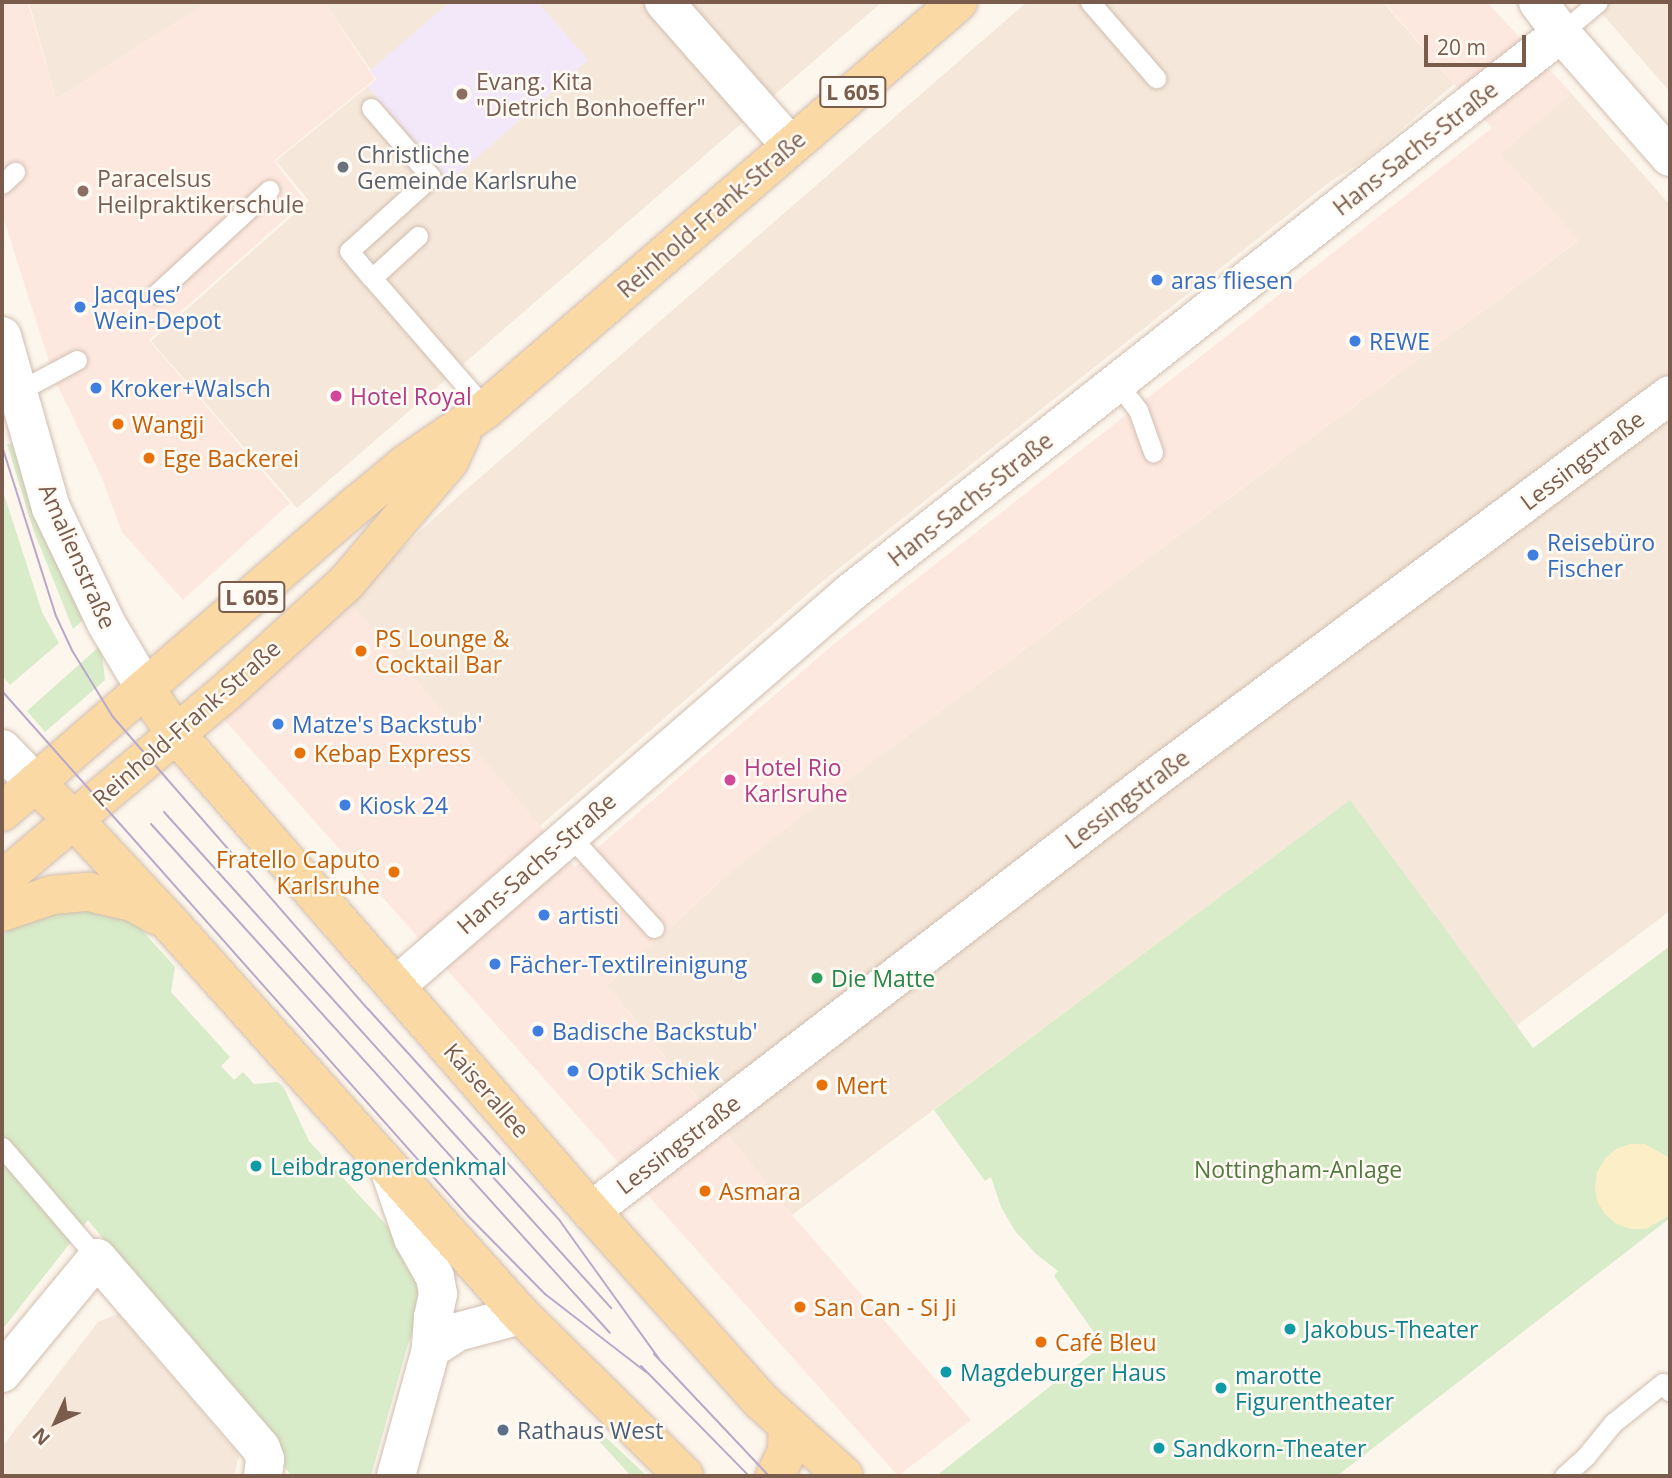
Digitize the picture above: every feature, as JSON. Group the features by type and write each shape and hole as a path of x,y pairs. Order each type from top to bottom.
{"main road":[{"name":"Reinhold-Frank-Straße","path":"2,812 397,472 475,418 958,2"},
{"name":"Reinhold-Frank-Straße","path":"2,880 176,734 346,583 449,461 475,418"},
{"name":"Kaiserallee","path":"146,690 176,734 591,1211 762,1402 844,1476"},
{"path":"35,783 74,820 170,923 521,1315 685,1475"},
{"path":"2,912 51,895 89,892 135,903 170,923"},
{"path":"775,1476 787,1451 788,1426"}],"street":[{"path":"664,2 790,145"},
{"path":"1553,13 1670,157"},
{"name":"Hans-Sachs-Straße","path":"397,985 850,593 1116,383 1553,13"},
{"name":"Amalienstraße","path":"2,336 51,508 106,623 146,690"},
{"name":"Lessingstraße","path":"591,1211 1156,777 1670,395"},
{"path":"2,749 35,783"},
{"path":"389,1168 413,1238 435,1278 438,1294 431,1349 396,1476"},
{"path":"2,1373 97,1258 261,1448 265,1459 263,1476"},
{"path":"431,1349 457,1332 521,1315"}],"lane":[{"path":"1090,2 1157,78"},
{"path":"1553,13 1598,2"},
{"path":"370,108 431,177 349,251 475,418"},
{"path":"156,293 269,190"},
{"path":"372,278 418,236"},
{"path":"18,393 77,360"},
{"path":"1116,383 1138,410 1153,452"},
{"path":"569,835 654,928"},
{"path":"2,1147 97,1258"},
{"path":"1564,1476 1623,1415 1663,1383 1670,1392"}],"shaded area":[{"path":"2,2 28,2 56,99 208,2 324,2 375,79 274,161 305,201 149,340 290,503 183,600 122,532 102,478 55,380 2,214"},
{"path":"29,2 208,2 56,99"},
{"path":"324,2 882,2 297,508 151,341 309,201 276,161 377,79"},
{"name":"Evang. Kita \"Dietrich Bonhoeffer\"","path":"450,2 538,2 588,60 450,181 368,87 377,79 370,71"},
{"path":"1027,2 1383,2 1454,84 1365,160 1331,181 818,585 540,826 347,600 445,508"},
{"path":"1384,2 1487,2 1571,93 1501,154 1579,240 843,783 735,868 607,985 792,1215 971,1420 898,1476 221,716 347,599 575,867 835,643 1492,128"},
{"path":"1592,2 1670,2 1670,92"},
{"path":"1571,93 1670,205 1670,911 1516,1026 1350,801 792,1215 607,985 735,868 843,783 1578,241 1500,154"},
{"path":"118,1314 239,1455 234,1476 2,1476 2,1447 98,1322"}],"green space":[{"path":"14,443 90,614 73,629 33,529 7,444"},
{"path":"2,488 42,612 59,643 10,685 2,676"},
{"path":"101,645 105,680 45,732 27,711"},
{"name":"Nottingham-Anlage","path":"1350,800 1533,1048 1670,946 1670,1218 1337,1476 936,1476 1103,1345 1054,1276 1058,1271 1036,1254 1015,1231 1001,1207 991,1177 985,1181 934,1110"},
{"path":"66,906 130,917 175,967 171,992 230,1057 221,1066 234,1080 243,1072 254,1084 278,1082 284,1088 309,1141 416,1257 423,1308 408,1344 371,1476 291,1476 88,1220 2,1330 2,935 24,920"},
{"path":"599,1431 647,1476 631,1476 599,1441"}],"sand":[{"path":"1630,1144 1645,1144 1670,1158 1670,1215 1646,1229 1631,1229 1616,1224 1605,1214 1597,1201 1597,1172 1605,1159 1616,1149"}],"tram line":[{"path":"2,446 56,616 73,652 113,717 368,1009 560,1221 659,1359"},
{"path":"2,691 468,1216 545,1294 646,1372"},
{"path":"164,812 611,1308"},
{"path":"151,824 610,1333"},
{"path":"654,1354 769,1476"},
{"path":"641,1366 749,1476"}],"place":[{"name":"Evang. Kita \"Dietrich Bonhoeffer\"","path":"462,94"},
{"name":"Christliche Gemeinde Karlsruhe","path":"343,167"},
{"name":"Paracelsus Heilpraktikerschule","path":"83,191"},
{"name":"aras fliesen","path":"1157,280"},
{"name":"Jacques’ Wein-Depot","path":"80,307"},
{"name":"REWE","path":"1355,341"},
{"name":"Kroker+Walsch","path":"96,388"},
{"name":"Hotel Royal","path":"336,396"},
{"name":"Wangji","path":"118,424"},
{"name":"Ege Backerei","path":"149,458"},
{"name":"Reisebüro Fischer","path":"1533,555"},
{"name":"PS Lounge & Cocktail Bar","path":"361,651"},
{"name":"Matze's Backstub'","path":"278,724"},
{"name":"Kebap Express","path":"300,753"},
{"name":"Hotel Rio Karlsruhe","path":"730,780"},
{"name":"Kiosk 24","path":"345,805"},
{"name":"Fratello Caputo Karlsruhe","path":"394,872"},
{"name":"artisti","path":"544,915"},
{"name":"Fächer-Textilreinigung","path":"495,964"},
{"name":"Die Matte","path":"817,978"},
{"name":"Badische Backstub'","path":"538,1031"},
{"name":"Optik Schiek","path":"573,1071"},
{"name":"Mert","path":"822,1085"},
{"name":"Leibdragonerdenkmal","path":"256,1166"},
{"name":"Asmara","path":"705,1191"},
{"name":"San Can - Si Ji","path":"800,1307"},
{"name":"Jakobus-Theater","path":"1290,1329"},
{"name":"Café Bleu","path":"1041,1342"},
{"name":"Magdeburger Haus","path":"946,1372"},
{"name":"marotte Figurentheater","path":"1221,1388"},
{"name":"Rathaus West","path":"503,1430"},
{"name":"Sandkorn-Theater","path":"1159,1448"}]}
